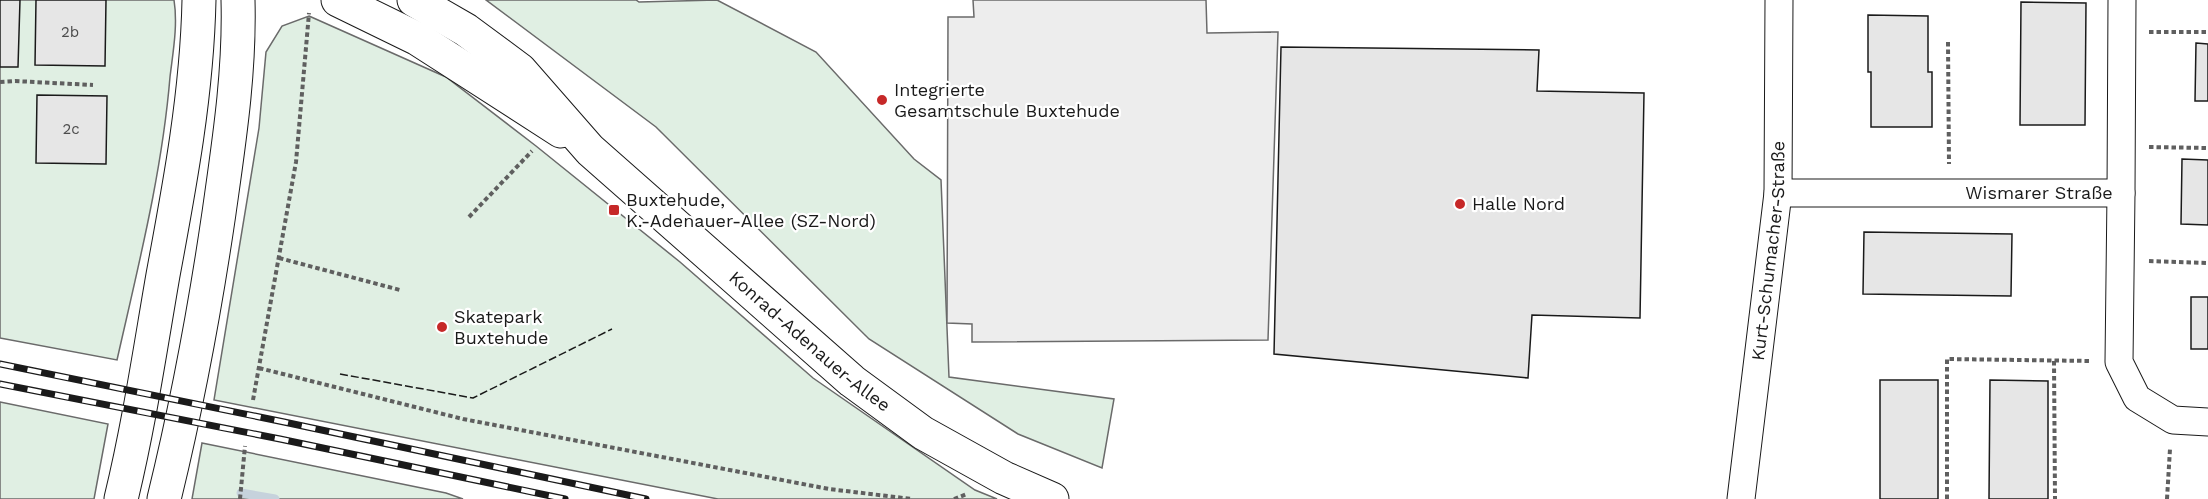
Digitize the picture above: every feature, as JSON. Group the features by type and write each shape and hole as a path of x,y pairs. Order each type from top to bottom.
{"street":[{"path":"121,499 133,449 181,174 198,44 199,0"},
{"path":"164,499 213,253 234,112 239,33 238,0"},
{"name":"Konrad-Adenauer-Allee","path":"338,0 418,39 590,150"},
{"name":"Konrad-Adenauer-Allee","path":"414,0 466,30 520,70 590,150 852,381 923,433 1004,478 1052,499"},
{"name":"Kurt-Schumacher-Straße","path":"1741,499 1778,193 1779,0"},
{"path":"2121,193 2122,0"},
{"name":"Wismarer Straße","path":"1778,193 2121,193 2119,362 2137,398 2173,420 2208,422"}],"path":[{"path":"253,400 296,162 309,16"},
{"path":"2122,32 2208,32"},
{"path":"1948,42 1949,193"},
{"path":"0,82 93,86"},
{"path":"470,217 536,146"},
{"path":"2121,147 2208,148"},
{"path":"279,258 400,290"},
{"path":"2120,260 2208,263"},
{"path":"1947,499 1947,359 2119,362"},
{"path":"2054,360 2055,499"},
{"path":"259,368 463,419 829,489 912,499"},
{"path":"2167,499 2173,420"},
{"path":"240,499 245,446"}],"green space":[{"path":"0,0 174,0 175,38 161,149 117,360 0,338"},
{"path":"486,0 636,0 639,2 717,0 816,52 914,159 941,180 949,377 1114,399 1102,468 1018,434 869,339 656,127"},
{"path":"309,16 446,77 680,262 813,378 975,490 997,499 718,499 214,400 259,128 266,52 282,26"},
{"path":"0,402 108,424 94,499 0,499"},
{"path":"202,443 446,493 463,499 192,499"}],"shaded area":[{"path":"973,0 1206,0 1207,33 1278,32 1268,340 972,342 972,324 947,323 948,17 974,17"}],"building":[{"path":"0,0 20,0 18,67 0,67"},
{"path":"36,0 106,0 105,66 35,65"},
{"path":"2021,2 2086,3 2085,125 2020,125"},
{"path":"1868,15 1928,16 1928,72 1932,72 1932,127 1871,127"},
{"path":"2196,43 2208,44 2208,101 2195,101"},
{"name":"Halle Nord","path":"1281,47 1539,50 1537,91 1644,93 1640,318 1532,315 1528,378 1274,354"},
{"path":"37,95 107,96 106,164 36,163"},
{"path":"2182,159 2208,160 2208,225 2181,224"},
{"path":"1864,232 2012,234 2011,296 1863,294"},
{"path":"2191,297 2208,297 2208,349 2191,349"},
{"path":"1880,380 1938,380 1938,499 1880,499"},
{"path":"1990,380 2048,381 2048,499 1989,499"}],"waterway":[{"path":"241,493 275,499"}],"railway":[{"path":"0,364 646,499"},
{"path":"0,384 280,439 565,499"}],"fence":[{"path":"340,374 473,398 612,329"}],"place":[{"name":"Integrierte Gesamtschule Buxtehude","path":"882,100"},
{"name":"Halle Nord","path":"1460,204"},
{"name":"Buxtehude, K.-Adenauer-Allee (SZ-Nord)","path":"614,210"},
{"name":"Skatepark Buxtehude","path":"442,327"}]}
